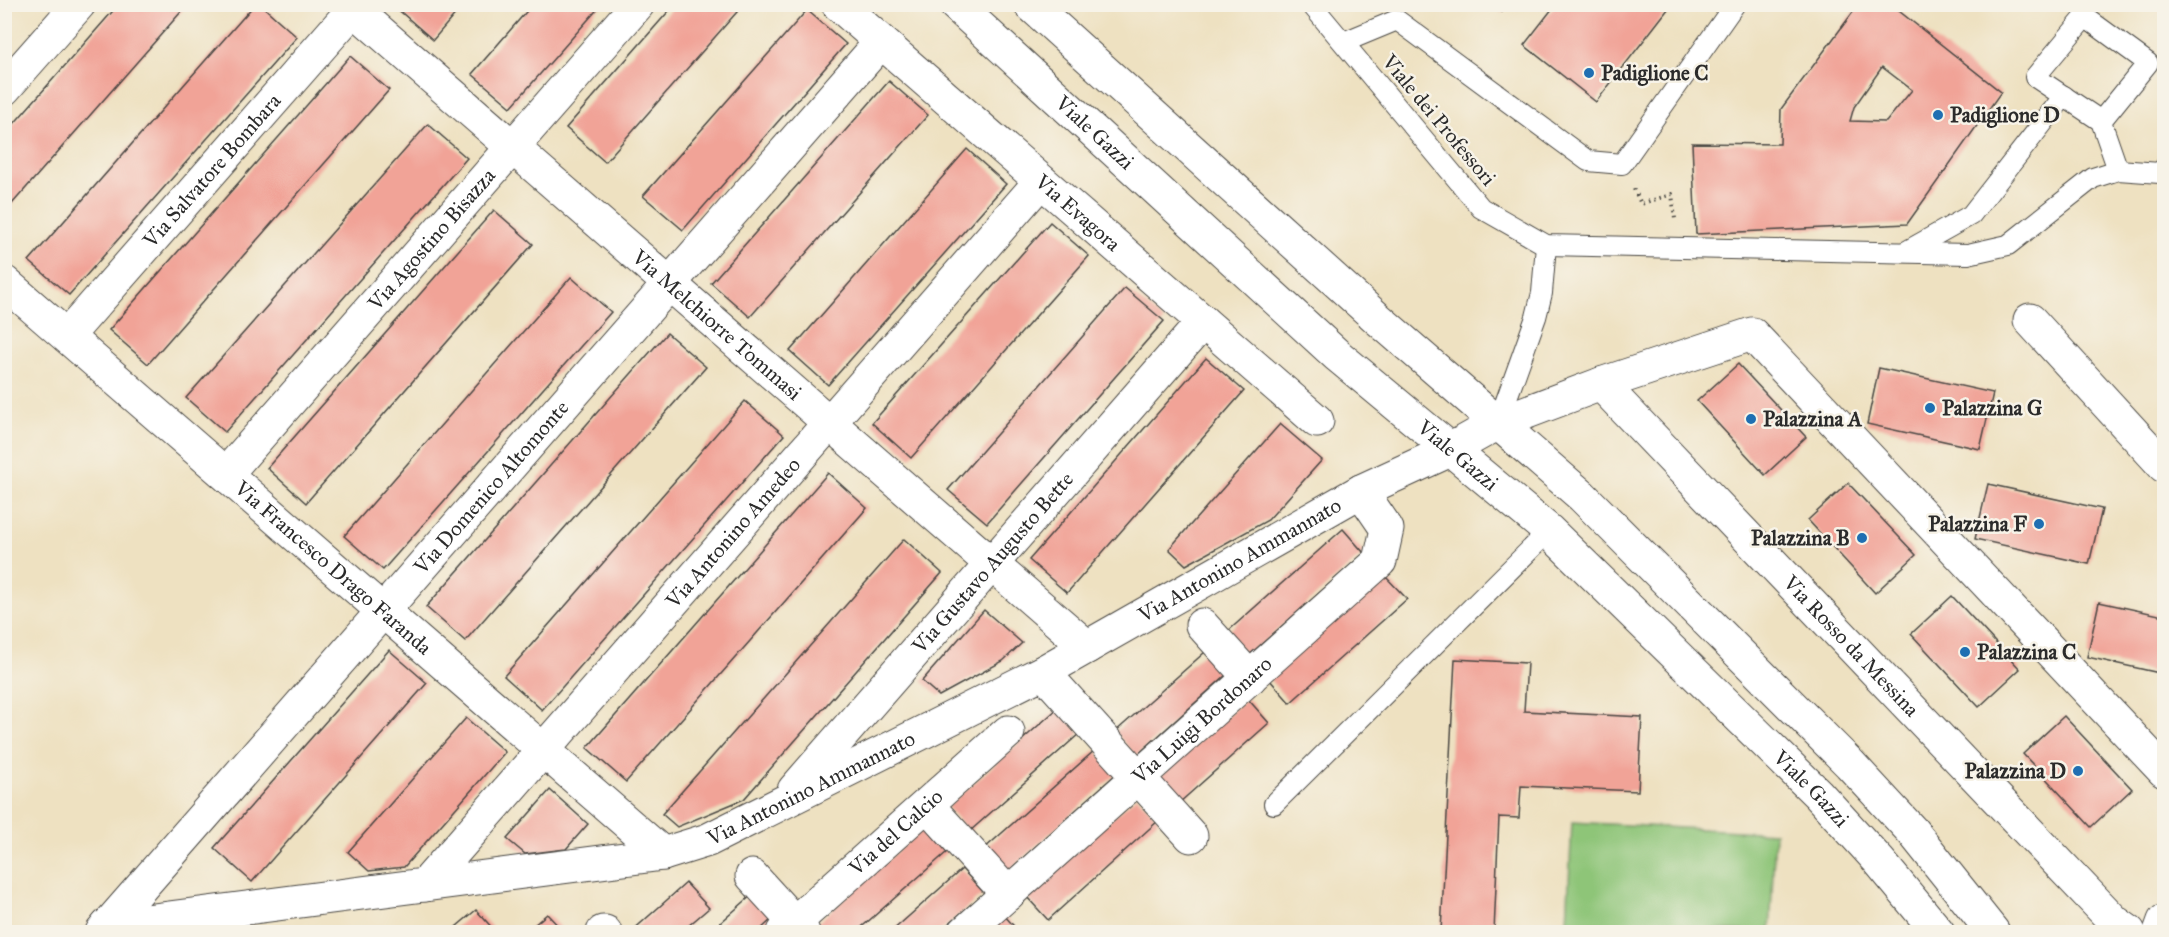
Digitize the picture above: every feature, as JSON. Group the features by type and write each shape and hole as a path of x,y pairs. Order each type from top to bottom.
{"street":[{"path":"4,89 79,4"},
{"name":"Via Agostino Bisazza","path":"226,474 638,4"},
{"name":"Via Evagora","path":"838,4 1317,421"},
{"name":"Viale Gazzi","path":"955,4 1338,357 1549,531 1818,794 1879,861 1938,933"},
{"path":"1030,4 1378,319 1582,496 1850,764 1913,832 1993,933"},
{"name":"Via Melchiorre Tommasi","path":"353,6 512,148 1087,647"},
{"name":"Via Salvatore Bombara","path":"67,336 353,6"},
{"name":"Via Domenico Altomonte","path":"106,930 881,42"},
{"name":"Via Antonino Amedeo","path":"425,885 1041,181"},
{"name":"Via Francesco Drago Faranda","path":"4,282 663,854"},
{"path":"2030,320 2164,466"},
{"name":"Via Gustavo Augusto Bette","path":"782,803 1203,322"},
{"path":"1498,423 1601,384 1752,334 2164,771"},
{"name":"Via Rosso da Messina","path":"1601,384 2115,922 2129,933"},
{"name":"Via Antonino Ammannato","path":"106,930 663,854 708,840 1043,672 1361,490 1450,450 1498,423"},
{"name":"Via Luigi Bordonaro","path":"965,933 1380,561 1387,530 1361,490"},
{"path":"1202,625 1250,678"},
{"path":"1043,672 1191,836"},
{"name":"Via del Calcio","path":"794,929 1008,732"},
{"path":"927,805 1008,894"},
{"path":"752,876 794,929"},
{"path":"2160,933 2164,921"}],"lane":[{"name":"Viale dei Professori","path":"1311,4 1480,208 1546,245"},
{"path":"1344,42 1397,20 1588,161 1622,164 1735,4"},
{"path":"2101,122 2148,63 2085,17 2035,77 2101,122 2118,170"},
{"path":"1903,253 1971,215 2064,96"},
{"path":"1498,423 1536,318 1542,293 1546,245 1968,254 2008,244 2093,178 2118,170 2163,172"},
{"path":"1274,804 1549,531"}],"path":[{"path":"1622,164 1641,204 1672,194 1678,247"}],"green space":[{"path":"1572,822 1775,833 1770,932 1567,923"}],"building":[{"path":"119,4 188,4 4,213 4,135"},
{"path":"255,4 260,4 297,37 69,295 29,261"},
{"path":"395,4 464,4 433,40 394,6"},
{"path":"533,4 602,4 511,107 472,74"},
{"path":"675,4 744,4 605,162 566,128"},
{"path":"1492,4 1508,4 1502,12"},
{"name":"Padiglione C","path":"1556,4 1672,4 1596,102 1524,45"},
{"name":"Padiglione D","path":"1859,4 1890,4 2001,92 1907,224 1696,234 1692,143 1780,144 1781,109","holes":["1882,67 1912,90 1886,122 1850,121 1854,107"]},
{"path":"807,10 846,44 683,230 643,196"},
{"path":"350,56 389,90 148,364 109,330"},
{"path":"889,81 928,115 750,317 711,283"},
{"path":"428,124 467,158 225,432 186,398"},
{"path":"967,149 1006,184 828,385 790,351"},
{"path":"494,210 533,244 306,503 267,468"},
{"path":"1050,222 1089,256 911,458 872,423"},
{"path":"571,277 611,312 383,570 344,536"},
{"path":"1125,288 1164,321 987,523 948,490"},
{"path":"667,333 706,367 465,641 426,607"},
{"path":"1206,358 1244,391 1067,593 1029,560"},
{"name":"Palazzina A","path":"1738,364 1806,437 1765,475 1697,401"},
{"name":"Palazzina G","path":"1879,368 1993,393 1980,449 1867,424"},
{"path":"745,401 784,435 542,710 504,676"},
{"path":"1280,424 1322,460 1268,520 1186,565 1169,549"},
{"path":"828,473 867,508 626,782 587,748"},
{"name":"Palazzina B","path":"1848,483 1916,555 1875,593 1808,520"},
{"name":"Palazzina F","path":"1988,484 2102,509 2089,564 1975,539"},
{"path":"1343,529 1364,553 1248,656 1227,632"},
{"path":"904,539 942,573 744,799 677,827 662,814"},
{"path":"1384,575 1407,599 1290,703 1269,679"},
{"name":"Palazzina C","path":"1952,596 2020,669 1979,707 1911,634"},
{"path":"2099,602 2164,616 2164,674 2087,657"},
{"path":"984,610 1022,643 1003,661 939,696 922,681"},
{"path":"389,650 427,683 252,882 214,848"},
{"path":"1205,652 1226,675 1136,756 1115,732"},
{"path":"1455,659 1527,663 1524,711 1642,717 1638,791 1521,786 1519,818 1499,817 1494,932 1441,932"},
{"path":"1247,698 1269,723 1179,803 1157,779"},
{"path":"1058,708 1080,733 969,832 947,807"},
{"name":"Palazzina D","path":"2064,716 2132,789 2091,827 2023,754"},
{"path":"466,718 505,752 404,867 369,871 348,852"},
{"path":"1095,750 1117,773 1006,873 984,849"},
{"path":"550,790 588,824 566,849 525,854 507,839"},
{"path":"1137,796 1159,820 1048,920 1026,896"},
{"path":"925,827 947,852 856,932 821,932 815,925"},
{"path":"962,869 984,893 939,932 891,932"},
{"path":"686,883 709,908 681,932 631,932"},
{"path":"753,894 774,917 758,932 710,932"},
{"path":"476,910 496,932 450,932"},
{"path":"547,914 564,932 526,932"},
{"path":"1004,915 1019,932 985,932"}],"place":[{"name":"Padiglione C","path":"1589,73"},
{"name":"Padiglione D","path":"1938,115"},
{"name":"Palazzina G","path":"1930,408"},
{"name":"Palazzina A","path":"1751,419"},
{"name":"Palazzina F","path":"2039,524"},
{"name":"Palazzina B","path":"1862,538"},
{"name":"Palazzina C","path":"1965,652"},
{"name":"Palazzina D","path":"2078,771"}]}
